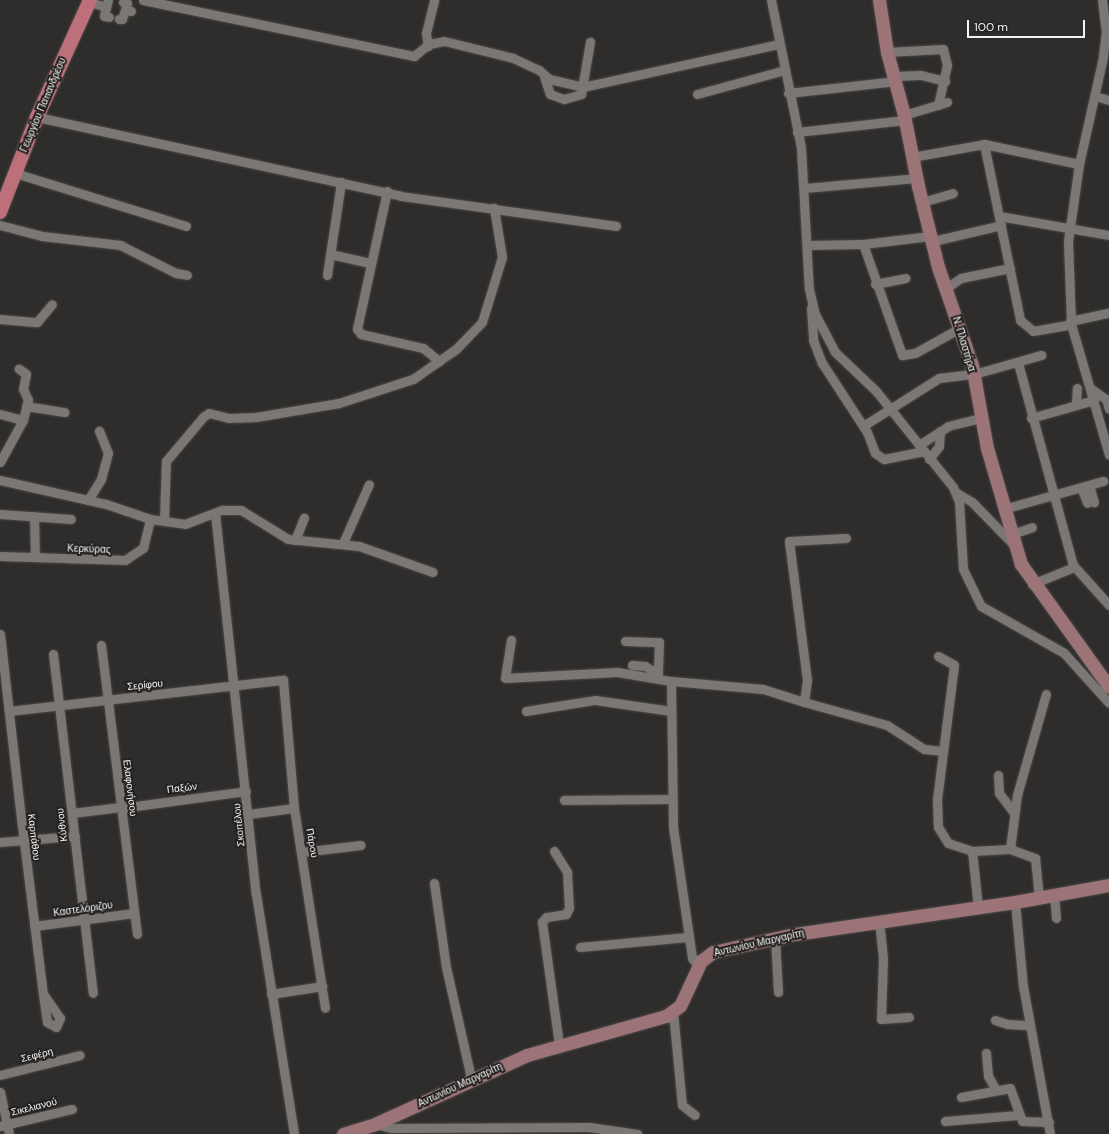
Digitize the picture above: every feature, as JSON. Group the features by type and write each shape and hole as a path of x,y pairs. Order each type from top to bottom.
{"main road":[{"name":"Γεωργίου Παπανδρέου","path":"0,212 37,117 89,1"}],"street":[{"path":"143,0 395,53 419,55 428,46 444,41 513,58 539,70 544,76 550,94 556,97 574,97 581,94 590,42"},
{"path":"428,46 426,34 434,0"},
{"path":"771,0 788,93 797,132 805,188 812,305 811,327 822,363 863,426 879,457 924,452 940,446 940,431"},
{"name":"Ν. Πλαστήρα","path":"879,0 887,52 905,118 916,178 945,290 960,328 974,374 981,418 1007,508 1014,540 1032,584 1106,684"},
{"path":"1102,0 1106,32 1095,96 1079,164 1069,228 1070,323 1090,388 1102,398 1109,410"},
{"path":"89,1 110,2 104,16 114,18 122,19 126,7"},
{"path":"544,76 583,87 779,44"},
{"path":"797,132 905,118 942,103 945,81 943,49 887,52"},
{"path":"697,94 784,70"},
{"path":"788,93 921,75 945,81"},
{"path":"1095,96 1109,100"},
{"path":"37,117 387,191 616,226"},
{"path":"912,157 984,144 1079,164"},
{"path":"984,144 1020,320 1027,329 1070,323 1109,313"},
{"path":"15,174 186,226"},
{"path":"805,188 916,178"},
{"path":"327,275 341,182"},
{"path":"387,191 370,263 357,329 361,334 424,348 439,361"},
{"path":"922,202 953,194"},
{"path":"164,520 166,461 203,417 209,413 229,418 302,412 413,379 439,361 482,322 502,257 494,208"},
{"path":"808,245 863,244 932,238 1000,220 1069,228 1109,235"},
{"path":"0,225 42,236 120,245 176,273 188,275"},
{"path":"863,244 897,349 904,357 960,328"},
{"path":"330,254 370,263"},
{"path":"945,290 961,278 1010,268"},
{"path":"875,284 905,278"},
{"path":"0,319 37,322 52,304"},
{"path":"812,305 835,352 890,408 957,494 972,502 1014,540 1032,527"},
{"path":"863,426 935,380 974,374 1018,363 1041,355"},
{"path":"1018,363 1031,418 1074,567 1109,605"},
{"path":"0,462 22,420 26,406 23,389 26,374 19,369"},
{"path":"1076,388 1076,405"},
{"path":"1031,418 1102,398"},
{"path":"1102,398 1109,455"},
{"path":"26,406 64,412"},
{"path":"0,414 22,420"},
{"path":"924,452 940,431 958,422 981,418"},
{"path":"88,500 101,479 108,453 99,431"},
{"path":"0,480 88,500 150,519 185,524 215,513 241,510 295,540 343,543 433,572"},
{"path":"1007,508 1103,481"},
{"path":"343,543 370,484"},
{"path":"1085,486 1090,502"},
{"path":"957,494 963,569 981,606 1064,653 1109,703"},
{"name":"Σκοπέλου","path":"215,513 246,791 271,994 294,1134"},
{"path":"0,514 70,519"},
{"path":"34,516 35,557"},
{"path":"295,540 304,518"},
{"name":"Κερκύρας","path":"0,556 129,559 145,544 150,519"},
{"path":"804,702 807,680 789,541 846,538"},
{"path":"1032,584 1074,567"},
{"name":"Καρπάθου","path":"0,634 43,994"},
{"path":"511,640 505,678 594,670 658,676 671,681 756,688 887,725 924,749 942,751"},
{"path":"625,641 659,642 658,676"},
{"name":"Ελαφονήσου","path":"101,645 136,934"},
{"name":"Κύθνου","path":"53,654 93,993"},
{"path":"938,656 954,665 942,751 938,827 948,843 972,851 1010,849 1037,861 1039,898"},
{"path":"632,665 645,666 658,676"},
{"name":"Σερίφου","path":"9,711 283,680"},
{"name":"Πάρου","path":"283,680 294,808 325,1008"},
{"path":"671,681 671,799 688,936 692,958 698,966"},
{"path":"1106,684 1109,699"},
{"path":"1010,849 1014,813 1046,694"},
{"path":"526,711 595,700 671,711"},
{"path":"998,775 999,793 1014,813"},
{"name":"Παξών","path":"72,813 246,791"},
{"path":"564,800 671,799"},
{"path":"249,814 294,808"},
{"path":"0,842 75,836"},
{"path":"302,852 361,844"},
{"path":"554,851 567,872 569,908 566,914 546,917 542,922 559,1044"},
{"path":"972,851 978,907"},
{"path":"434,883 446,967 471,1078"},
{"name":"Αντωνίου Μαργαρίτη","path":"344,1134 375,1124 471,1078 559,1044 673,1012 683,1001 698,966 713,952 775,938 879,920 1015,902 1109,885"},
{"path":"1054,895 1056,918"},
{"path":"1015,902 1030,1025 1050,1134"},
{"name":"Καστελόριζου","path":"34,926 134,913"},
{"path":"879,920 881,1019 909,1017"},
{"path":"580,947 688,936"},
{"path":"775,938 778,992"},
{"path":"271,994 322,986"},
{"path":"673,1012 682,1105 695,1115"},
{"path":"995,1020 1007,1024 1030,1025"},
{"path":"986,1053 988,1076 994,1088"},
{"name":"Σεφέρη","path":"0,1075 80,1055"},
{"path":"960,1097 994,1088 1013,1090 1018,1116"},
{"path":"0,1092 5,1128"},
{"name":"Σικελιανού","path":"5,1128 72,1109"},
{"path":"945,1121 1018,1116 1032,1123 1049,1122"},
{"path":"375,1124 408,1131 589,1127 637,1134"}]}
